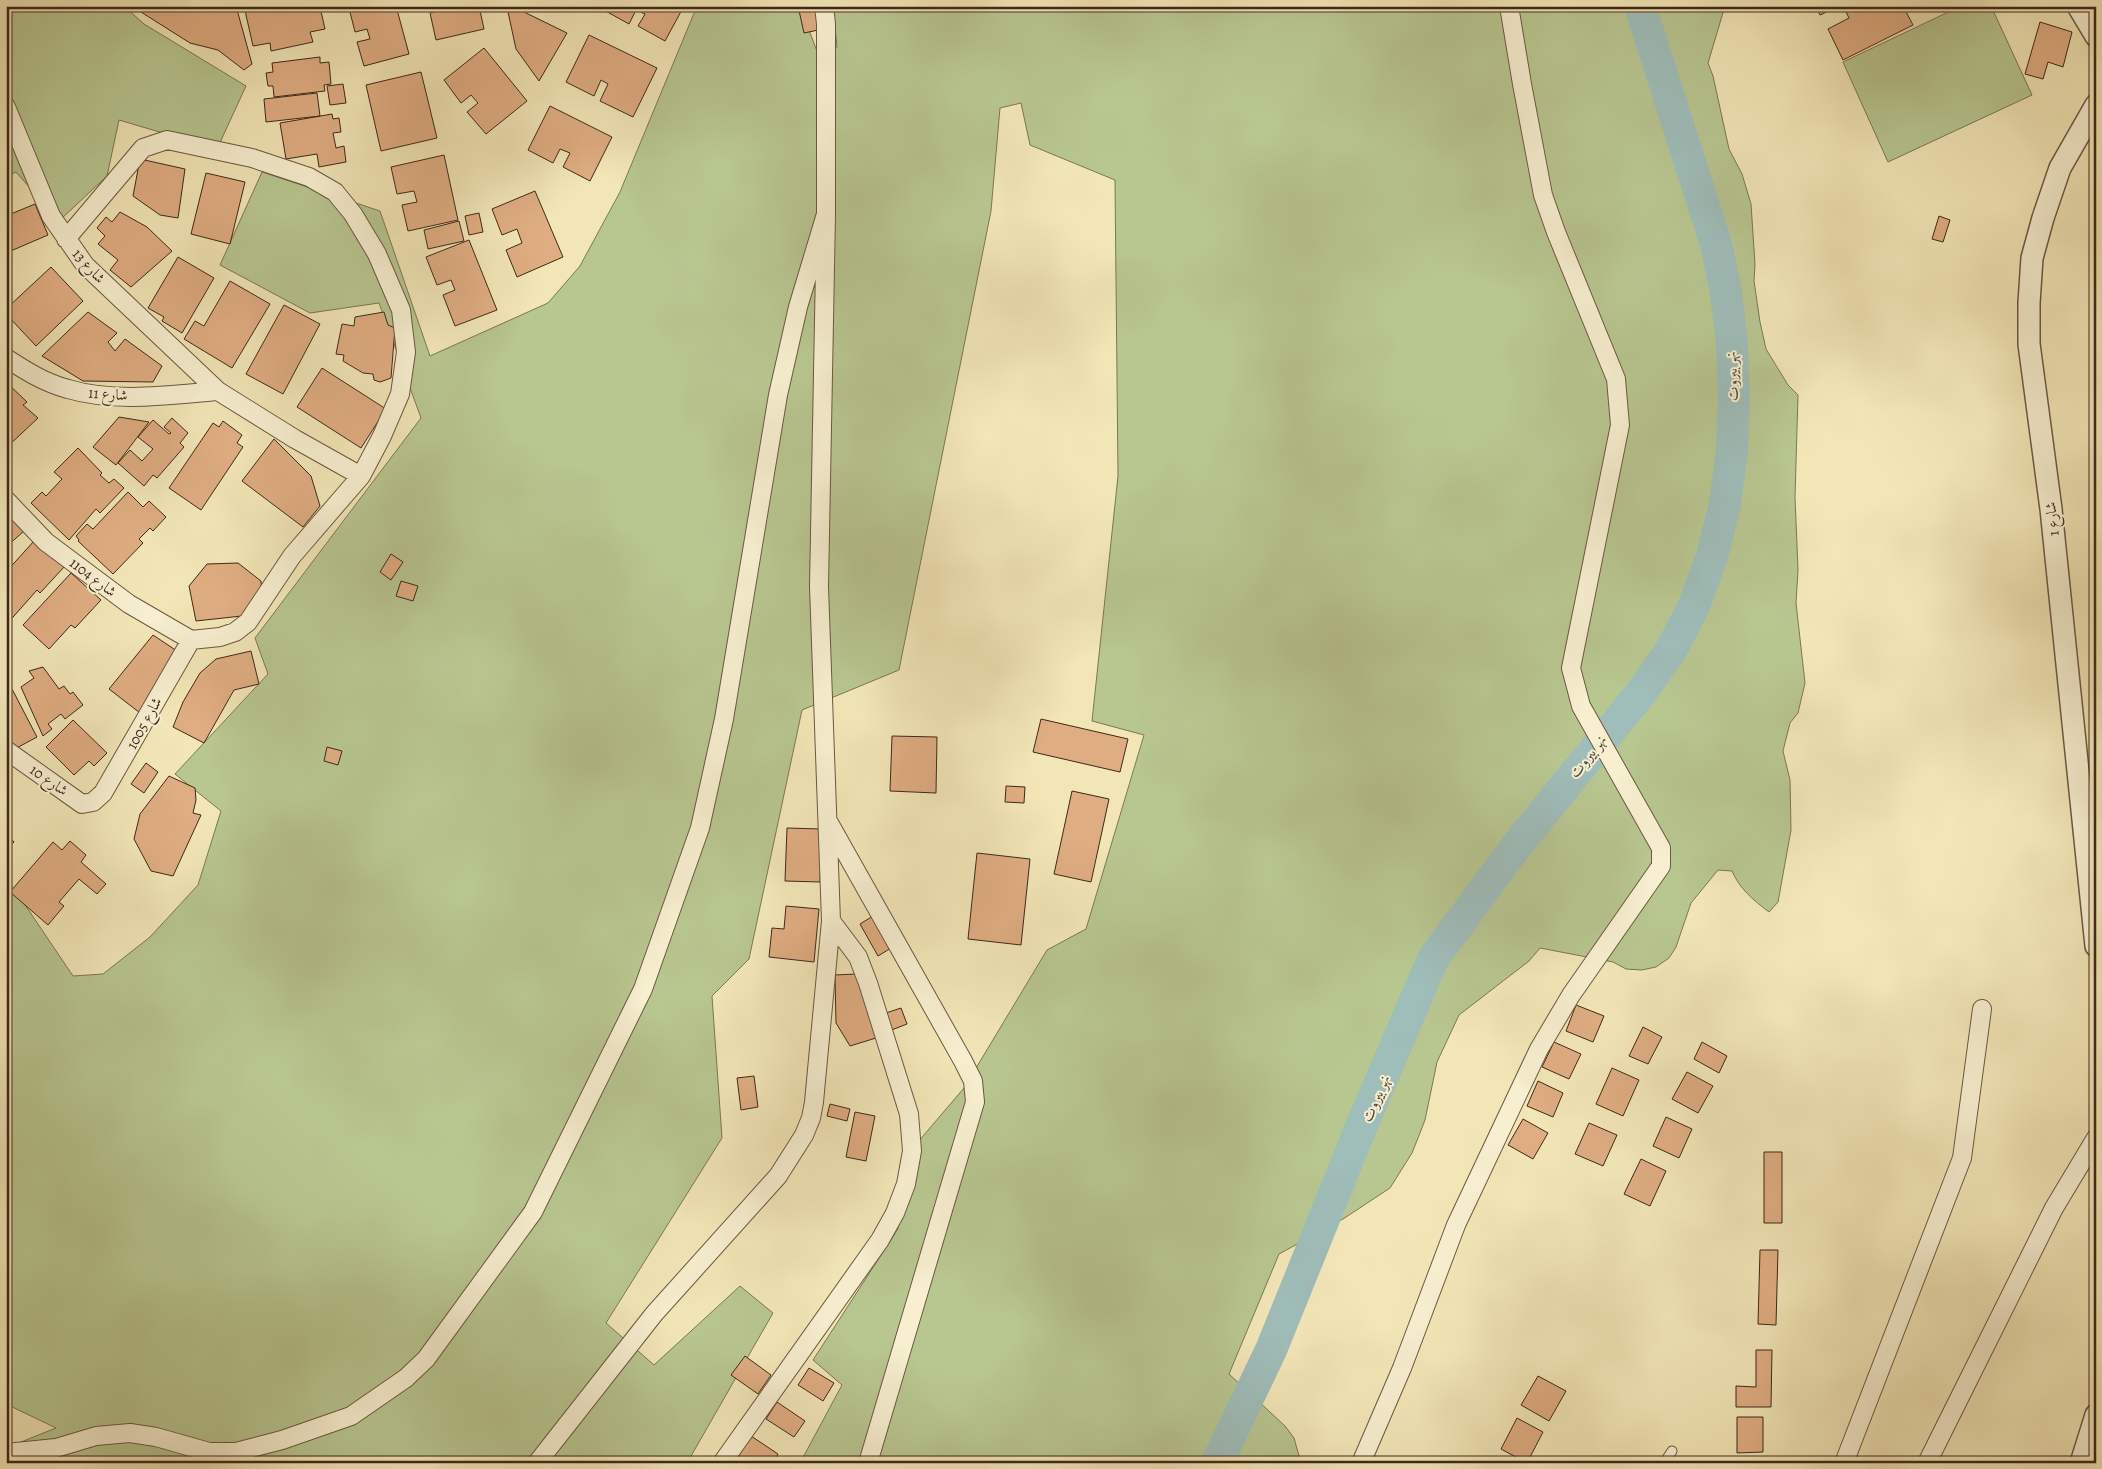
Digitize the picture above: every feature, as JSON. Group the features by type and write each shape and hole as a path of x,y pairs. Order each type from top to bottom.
{"street":[{"path":"537,1463 654,1314 778,1176 804,1135 811,1118 831,921 819,587 826,214 826,24 824,6"},
{"path":"1361,1463 1402,1368 1456,1224 1539,1049 1571,995 1661,866 1661,848 1581,706 1571,668 1620,425 1619,396 1616,379 1556,232 1543,194 1509,6"},
{"path":"2078,6 2096,36"},
{"name":"شارع 1","path":"2096,105 2060,168 2032,258 2028,303 2029,344 2051,510 2096,946"},
{"name":"شارع 13","path":"6,107 51,216 85,265 218,391 295,439 361,476"},
{"path":"66,239 143,148 167,140 252,158 309,177 335,192 353,214 377,254 401,310 406,352 400,394 382,436 361,476 292,556 248,622 235,632 220,637 190,640"},
{"path":"6,1453 56,1448 96,1436 130,1433 156,1437 210,1452 236,1452 282,1440 351,1416 406,1378 426,1359 533,1212 643,989 700,828 724,719 778,395 798,307 826,214"},
{"name":"شارع 11","path":"6,358 35,377 60,386 102,396 151,396 218,391"},
{"name":"شارع 1104","path":"6,500 46,542 129,604 190,640"},
{"name":"شارع 1005","path":"93,802 103,793 121,764 190,640"},
{"name":"شارع 10","path":"6,750 82,804 93,802"},
{"path":"828,820 973,1081 975,1102 868,1463"},
{"path":"722,1463 880,1240 895,1213 906,1184 912,1152 908,1114 865,974 858,957 831,921"},
{"path":"1844,1463 1962,1158 1982,1009"},
{"path":"1927,1463 2054,1208 2096,1138"},
{"path":"2081,1463 2096,1415"}],"lane":[{"path":"1664,1463 1672,1451"}],"green space":[{"path":"6,6 124,6 144,24 246,86 217,149 119,120 107,176 59,221 16,172 6,177"},
{"path":"697,6 800,6 818,54 837,47 833,6 1725,6 1708,63 1713,76 1729,149 1742,174 1751,204 1755,264 1754,281 1766,349 1788,385 1798,395 1795,497 1798,570 1796,603 1805,683 1798,713 1790,723 1783,751 1790,780 1791,830 1778,902 1769,912 1747,893 1738,883 1732,871 1718,870 1691,903 1676,947 1669,958 1656,967 1642,970 1626,969 1613,962 1540,948 1529,961 1459,1015 1437,1062 1425,1120 1418,1138 1412,1153 1390,1188 1343,1219 1279,1254 1229,1374 1285,1426 1294,1438 1301,1463 800,1463 842,1385 813,1360 898,1229 906,1156 964,1088 1047,950 1086,929 1144,735 1092,721 1118,476 1115,180 1030,145 1021,103 1000,108 991,211 899,670 802,710 749,959 712,996 722,1138 606,1323 654,1365 740,1286 773,1313 687,1463 6,1463 6,1448 56,1428 6,1404 6,883 15,890 73,976 103,974 150,937 198,885 221,811 175,774 268,674 255,638 421,418 379,303 310,313 220,265 262,172 380,211 430,356 548,303 580,266 620,192"},
{"path":"1961,6 1991,6 2032,95 1888,162 1843,62"}],"building":[{"path":"144,6 236,6 252,64 244,70 218,50 190,43 141,12"},
{"path":"244,6 273,6 274,10 288,6 307,6 308,9 320,7 325,29 310,32 313,42 271,51 270,43 253,46"},
{"path":"356,6 396,6 409,54 364,66 357,42 370,39 367,29 355,32 349,8"},
{"path":"441,6 479,6 484,29 436,40 430,13 442,10"},
{"path":"604,6 684,6 665,41 638,26 645,14 636,10 629,24 602,9"},
{"path":"798,6 818,6 823,29 804,33"},
{"path":"1816,6 1829,6 1831,10 1820,15"},
{"path":"1852,6 1903,6 1913,25 1843,60 1828,29 1849,18 1845,10"},
{"path":"520,10 567,33 539,81 516,49 508,12"},
{"path":"2040,22 2072,32 2063,67 2048,62 2043,79 2025,74"},
{"path":"589,35 657,68 633,117 600,101 608,84 601,80 594,96 566,82"},
{"path":"484,48 527,101 486,134 467,112 478,103 471,95 461,103 444,80"},
{"path":"320,57 320,63 329,62 331,84 324,85 325,91 274,97 273,86 268,86 266,73 273,72 272,63"},
{"path":"421,72 437,138 381,151 366,85"},
{"path":"343,84 346,103 330,105 327,86"},
{"path":"317,93 320,116 266,122 264,99"},
{"path":"550,106 612,137 590,181 563,167 570,153 560,149 553,163 528,150"},
{"path":"332,114 333,119 339,118 341,132 333,133 336,148 344,146 346,162 319,167 317,154 286,159 280,123"},
{"path":"444,155 458,220 408,231 402,205 417,202 414,191 397,194 391,167"},
{"path":"140,159 185,169 178,218 160,215 133,196"},
{"path":"206,173 245,182 230,244 191,234"},
{"path":"535,191 563,257 517,277 506,250 522,243 517,229 502,235 492,209"},
{"path":"35,204 48,235 6,253 6,216"},
{"path":"120,212 147,227 172,251 131,287 110,270 118,260 98,244 105,236 97,228 106,217 112,222"},
{"path":"479,213 483,232 469,235 465,216"},
{"path":"1939,216 1950,220 1943,242 1932,239"},
{"path":"459,221 464,241 428,249 424,230"},
{"path":"469,240 497,310 455,326 443,295 455,290 451,280 437,285 426,257"},
{"path":"178,257 214,278 182,333 162,321 164,317 148,308"},
{"path":"51,267 83,301 36,346 6,314 6,309"},
{"path":"230,281 270,304 232,368 184,339 195,321 204,326"},
{"path":"284,305 320,324 283,394 246,374"},
{"path":"88,312 117,333 108,342 115,351 125,339 162,366 153,382 83,381 42,356"},
{"path":"384,312 388,325 395,328 391,378 380,382 374,380 373,374 363,373 343,361 344,355 336,354 342,324 354,326 355,317"},
{"path":"322,368 386,409 361,448 297,407"},
{"path":"6,382 27,402 23,405 38,418 6,448"},
{"path":"119,417 149,422 116,465 93,447"},
{"path":"172,418 188,433 180,443 184,447 157,478 153,475 144,486 118,463 130,450 142,461 153,449 138,437 153,420 169,434 171,433 164,427"},
{"path":"223,421 242,435 237,443 243,447 201,510 169,488 213,423 219,427"},
{"path":"2094,432 2096,432 2096,457 2091,457"},
{"path":"274,439 311,476 320,506 303,527 242,481"},
{"path":"78,448 109,483 114,479 124,488 100,513 96,509 69,540 31,503 42,492 46,496 62,479 54,472"},
{"path":"128,492 143,507 149,501 166,517 153,531 150,528 139,539 143,543 113,574 78,541 76,536 87,524 93,529"},
{"path":"6,511 24,531 6,547"},
{"path":"34,541 64,567 40,593 37,590 6,625 6,572"},
{"path":"391,554 403,562 391,580 380,572"},
{"path":"238,563 261,581 262,595 251,615 196,621 189,586 207,564"},
{"path":"71,573 101,600 75,628 71,625 49,649 23,625"},
{"path":"401,581 418,586 413,601 396,596"},
{"path":"153,635 180,653 144,716 109,689"},
{"path":"251,651 259,684 234,690 204,743 173,727 183,702 200,673 216,659"},
{"path":"43,667 59,689 64,686 70,694 73,692 83,705 65,719 61,714 48,724 52,729 43,736 21,687 34,678 29,671"},
{"path":"12,689 37,737 11,751 6,741 6,692"},
{"path":"1041,719 1128,739 1120,772 1033,752"},
{"path":"73,720 107,753 94,766 89,761 74,775 46,747"},
{"path":"892,736 937,737 936,793 890,791"},
{"path":"327,747 342,751 338,765 324,761"},
{"path":"146,763 158,772 144,793 131,784"},
{"path":"169,776 195,788 196,800 193,813 201,815 173,876 151,871 134,839 140,814"},
{"path":"1006,786 1025,787 1024,803 1005,802"},
{"path":"1072,791 1109,799 1091,882 1054,874"},
{"path":"787,828 822,829 820,882 785,881"},
{"path":"6,833 14,842 6,849"},
{"path":"70,841 86,855 81,862 106,884 97,894 79,879 59,902 64,906 48,925 10,892 53,842 62,850"},
{"path":"977,853 1030,859 1021,945 968,939"},
{"path":"786,906 819,909 814,962 769,957 772,928 784,929"},
{"path":"873,916 891,948 878,956 860,924"},
{"path":"856,974 876,1038 850,1046 836,1023 835,975"},
{"path":"1576,1005 1604,1016 1593,1042 1566,1031"},
{"path":"901,1008 907,1024 889,1031 883,1014"},
{"path":"1643,1027 1662,1037 1648,1064 1629,1056"},
{"path":"1554,1042 1581,1054 1569,1079 1542,1067"},
{"path":"1702,1042 1727,1056 1719,1073 1694,1059"},
{"path":"1612,1068 1639,1080 1623,1116 1596,1104"},
{"path":"1687,1072 1713,1086 1698,1113 1672,1099"},
{"path":"754,1076 758,1107 741,1110 737,1078"},
{"path":"1538,1081 1563,1093 1553,1117 1527,1106"},
{"path":"830,1104 850,1109 847,1121 827,1116"},
{"path":"855,1112 875,1116 866,1161 846,1157"},
{"path":"1666,1117 1692,1129 1679,1158 1653,1146"},
{"path":"1523,1119 1548,1133 1533,1159 1508,1145"},
{"path":"1589,1123 1617,1135 1603,1166 1575,1154"},
{"path":"1764,1152 1782,1152 1782,1223 1764,1223"},
{"path":"1641,1159 1666,1171 1650,1206 1624,1194"},
{"path":"1760,1250 1778,1250 1776,1325 1758,1324"},
{"path":"1756,1350 1772,1350 1771,1407 1736,1407 1736,1386 1756,1387"},
{"path":"745,1356 771,1375 758,1394 731,1375"},
{"path":"809,1368 834,1383 823,1401 798,1385"},
{"path":"1538,1376 1566,1391 1549,1421 1521,1405"},
{"path":"777,1402 805,1421 794,1437 766,1419"},
{"path":"1737,1417 1763,1417 1763,1452 1737,1453"},
{"path":"1517,1418 1543,1432 1527,1463 1501,1449"},
{"path":"751,1436 778,1454 773,1463 734,1463"}],"waterway":[{"name":"نهر بيروت","path":"1217,1463 1271,1350 1364,1120 1433,959 1518,844 1640,694 1670,652 1694,606 1712,556 1725,504 1732,450 1734,396 1732,344 1726,292 1716,244 1640,6"}]}
